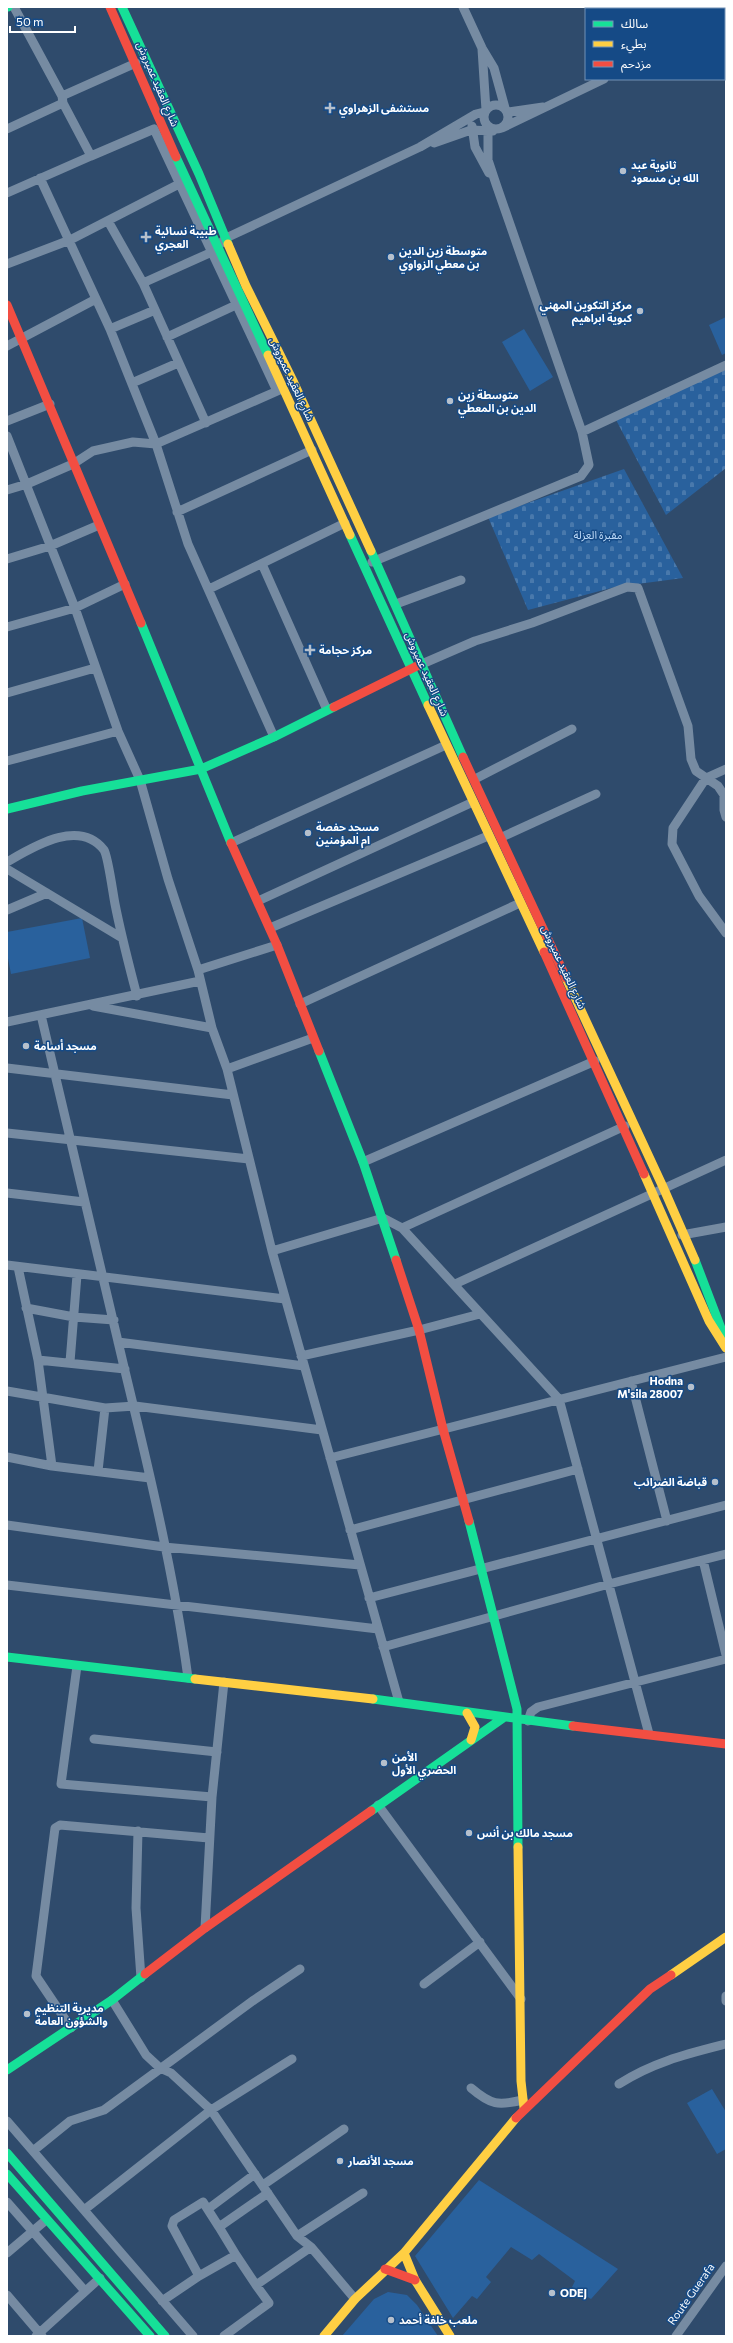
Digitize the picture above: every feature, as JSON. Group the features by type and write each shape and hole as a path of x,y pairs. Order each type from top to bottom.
{"main road":[{"name":"شارع العقيد عميروش","path":"110,7 136,63 158,128 280,390 312,450 410,668 625,1126 709,1320 726,1348"},
{"name":"شارع العقيد عميروش","path":"122,7 199,174 246,286 294,383 663,1187 682,1235 707,1289 726,1341"},
{"path":"7,305 23,338 73,464 125,584 231,843 277,944 312,1038 363,1162 383,1218 419,1330 443,1429 483,1569 517,1709 521,2081 523,2104"},
{"path":"7,809 82,791 200,769 274,737 410,668 422,664"},
{"path":"7,1657 399,1702 517,1720 726,1744"},
{"path":"467,1713 475,1727 472,1740"},
{"path":"7,2070 112,2000 205,1928 503,1718"},
{"path":"324,2336 355,2299 385,2269 404,2253 523,2104 650,1989 726,1936"},
{"path":"7,2153 166,2336"},
{"path":"7,2174 46,2220 100,2278 150,2336"},
{"path":"404,2253 415,2280 450,2336"},
{"path":"385,2269 415,2280"}],"street":[{"path":"14,7 63,99 91,156"},
{"path":"365,565 581,476 589,465 582,432 488,160 496,130 508,119 494,68 482,48 464,7"},
{"path":"482,48 482,112 486,125 496,130"},
{"path":"7,129 63,99 136,63"},
{"path":"420,147 471,130 496,130 545,107 594,81"},
{"path":"143,283 215,249 226,238 420,147 495,104 506,110 545,107"},
{"path":"482,112 471,130 481,160 496,184"},
{"path":"7,193 158,128"},
{"path":"7,264 70,240 199,174"},
{"path":"40,178 70,240 110,330 156,444 177,512 274,737"},
{"path":"108,221 143,283 206,423"},
{"path":"215,249 236,305 280,390"},
{"path":"7,346 96,299"},
{"path":"167,337 236,305"},
{"path":"110,330 155,310"},
{"path":"132,383 178,362"},
{"path":"582,432 726,365"},
{"path":"7,490 27,484 73,464 93,451 133,442 156,444 294,383"},
{"path":"7,421 50,404"},
{"path":"7,436 76,608 95,668 118,730 140,780 168,879 198,970 212,1028 228,1069 233,1095 272,1251 399,1702"},
{"path":"177,512 312,450"},
{"path":"209,589 345,523"},
{"path":"7,559 50,546 99,524"},
{"path":"262,564 327,710"},
{"path":"396,604 461,580"},
{"path":"7,627 76,608 125,584"},
{"path":"422,664 475,641 532,623 627,587 638,588 688,726 691,759 696,771 718,786 724,795 724,810 726,817"},
{"path":"7,693 95,668"},
{"path":"475,779 572,729"},
{"path":"7,761 118,730"},
{"path":"231,843 446,745"},
{"path":"726,769 706,778 672,828 672,844 699,896 726,933"},
{"path":"502,837 596,794"},
{"path":"258,901 473,802"},
{"path":"7,862 34,846 66,836 91,839 104,851 122,938 137,996"},
{"path":"270,928 488,836"},
{"path":"7,868 122,938"},
{"path":"7,910 47,893"},
{"path":"300,1004 520,903"},
{"path":"198,970 277,944"},
{"path":"7,1022 137,996 200,981"},
{"path":"87,1005 212,1028"},
{"path":"41,1014 84,1202 135,1406 178,1607 188,1678"},
{"path":"228,1069 312,1038"},
{"path":"363,1162 595,1061"},
{"path":"7,1068 233,1095"},
{"path":"402,1228 625,1126"},
{"path":"7,1133 249,1159"},
{"path":"455,1284 663,1187 726,1160"},
{"path":"7,1193 84,1202"},
{"path":"272,1251 383,1218 402,1228 455,1284 480,1314 559,1400 649,1734"},
{"path":"682,1235 726,1227"},
{"path":"7,1265 77,1275 103,1276 285,1299"},
{"path":"18,1267 38,1360 52,1466"},
{"path":"70,1362 77,1275"},
{"path":"26,1308 74,1317 114,1320"},
{"path":"301,1356 419,1330 480,1314"},
{"path":"118,1342 304,1366"},
{"path":"330,1458 726,1357"},
{"path":"38,1360 70,1362 125,1369"},
{"path":"631,1381 667,1521"},
{"path":"7,1391 105,1408 135,1406 322,1430"},
{"path":"98,1472 105,1408"},
{"path":"7,1457 52,1466 150,1478"},
{"path":"350,1530 578,1469"},
{"path":"369,1598 726,1505"},
{"path":"7,1525 164,1547 360,1565"},
{"path":"383,1647 495,1618 609,1584 726,1554"},
{"path":"703,1560 726,1654"},
{"path":"7,1585 178,1607 378,1629"},
{"path":"528,1721 531,1712 538,1707 726,1659"},
{"path":"77,1666 61,1784 212,1797"},
{"path":"205,1928 212,1797 224,1682"},
{"path":"94,1739 217,1752"},
{"path":"378,1805 521,1998"},
{"path":"71,2028 36,1976 54,1830 60,1825 209,1838"},
{"path":"138,1831 136,1908 141,1978"},
{"path":"424,1984 480,1942"},
{"path":"33,2151 70,2121 104,2110 160,2068 300,1969"},
{"path":"726,1996 726,2001"},
{"path":"112,2000 146,2056 160,2068 171,2073 211,2110 297,2236 311,2247 355,2299"},
{"path":"619,2084 640,2070 668,2059 726,2044"},
{"path":"84,2210 211,2110 292,2059"},
{"path":"471,2088 482,2097 496,2104 523,2104"},
{"path":"7,2121 193,2336"},
{"path":"219,2227 344,2129"},
{"path":"208,2209 255,2174"},
{"path":"297,2236 363,2193"},
{"path":"7,2202 34,2230 85,2291"},
{"path":"200,2276 172,2226 174,2220 203,2202 236,2255 269,2303 224,2336"},
{"path":"7,2253 46,2220"},
{"path":"256,2285 311,2247"},
{"path":"162,2301 236,2255"},
{"name":"Route Guerafa","path":"676,2336 726,2266"},
{"path":"7,2295 39,2335 100,2278"}],"green space":[{"path":"726,317 726,353 722,355 709,325"},
{"path":"524,329 553,377 530,391 502,342"},
{"path":"726,369 726,468 666,515 615,418"},
{"name":"مقبرة العزلة","path":"624,469 683,578 615,587 528,610 488,517"},
{"path":"82,918 90,958 11,974 7,953 7,932"},
{"path":"712,2089 726,2112 726,2149 717,2154 687,2103"},
{"path":"479,2180 618,2269 591,2299 572,2287 575,2281 539,2254 532,2260 511,2247 486,2277 491,2282 477,2299 472,2296 453,2318 415,2256"},
{"name":"ملعب خلفة أحمد","path":"388,2292 407,2295 417,2305 438,2336 342,2336 374,2299"}],"traffic: fast":[{"path":"122,7 199,174 228,244"},
{"path":"176,157 268,355"},
{"path":"350,535 428,705"},
{"path":"371,551 463,757"},
{"path":"141,623 231,843"},
{"path":"7,809 82,791 201,769 274,737 334,707"},
{"path":"319,1051 363,1162 396,1260"},
{"path":"695,1260 724,1336"},
{"path":"469,1521 517,1709 518,1847"},
{"path":"7,1657 195,1679"},
{"path":"373,1699 573,1726"},
{"path":"371,1811 503,1718"},
{"path":"7,2070 112,2000 145,1974"},
{"path":"7,2153 165,2336"},
{"path":"7,2174 150,2336"}],"traffic: slow":[{"path":"228,244 246,286 294,383 371,551"},
{"path":"268,355 350,535"},
{"path":"428,705 544,952"},
{"path":"566,978 663,1187 695,1260"},
{"path":"644,1174 709,1321 726,1348"},
{"path":"195,1679 373,1699"},
{"path":"467,1713 475,1727 471,1740"},
{"path":"518,1847 521,2081 524,2108"},
{"path":"671,1975 726,1937"},
{"path":"324,2336 355,2299 404,2253 516,2118"},
{"path":"404,2253 415,2280 450,2336"}],"traffic: jam":[{"path":"110,7 176,157"},
{"path":"7,305 141,623"},
{"path":"334,707 419,665"},
{"path":"463,757 566,978"},
{"path":"231,843 277,945 319,1051"},
{"path":"544,952 644,1174"},
{"path":"396,1260 419,1330 443,1429 469,1521"},
{"path":"573,1726 726,1744"},
{"path":"145,1974 205,1928 371,1811"},
{"path":"516,2118 650,1989 671,1975"},
{"path":"385,2269 415,2280"}],"place":[{"name":"مستشفى الزهراوي","path":"330,108"},
{"name":"ثانوية عبد الله بن مسعود","path":"623,171"},
{"name":"طبيبة نسائية العجري","path":"146,237"},
{"name":"متوسطة زين الدين بن معطي الزواوي","path":"391,257"},
{"name":"مركز التكوين المهني كبوية ابراهيم","path":"640,311"},
{"name":"متوسطة زين الدين بن المعطي","path":"450,401"},
{"name":"مركز حجامة","path":"310,650"},
{"name":"مسجد حفصة ام المؤمنين","path":"308,833"},
{"name":"مسجد أسامة","path":"26,1046"},
{"name":"Hodna M'sila 28007","path":"691,1387"},
{"name":"قباضة الضرائب","path":"715,1482"},
{"name":"الأمن الحضري الأول","path":"384,1763"},
{"name":"مسجد مالك بن أنس","path":"469,1833"},
{"name":"مديرية التنظيم والشؤون العامة","path":"27,2014"},
{"name":"مسجد الأنصار","path":"340,2161"},
{"name":"ODEJ","path":"552,2293"},
{"name":"ملعب خلفة أحمد","path":"391,2320"}]}
